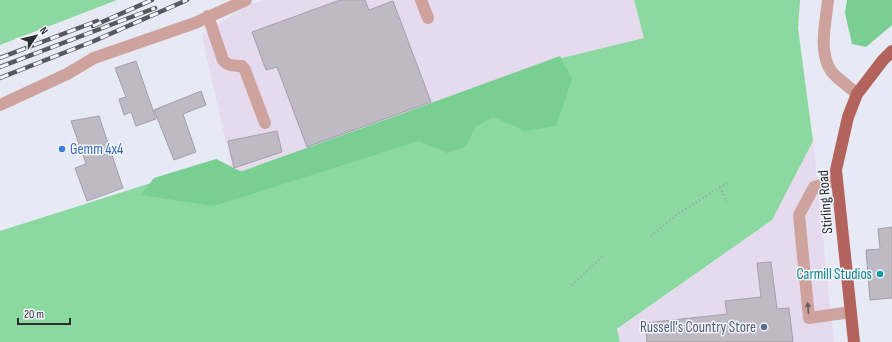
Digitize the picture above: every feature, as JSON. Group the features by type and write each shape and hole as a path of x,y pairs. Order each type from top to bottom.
{"main road":[{"name":"Stirling Road","path":"854,342 836,170 848,117 857,94 888,55"}],"street":[{"path":"0,105 67,74 94,58 195,23 246,0"},
{"path":"421,0 428,18"},
{"path":"828,0 824,41 826,60 832,71 857,94"},
{"path":"208,16 223,60 227,64 233,66 242,66 245,70 265,123"},
{"path":"837,180 814,187 799,215 808,318 851,312"}],"path":[{"path":"651,236 679,213 727,182"},
{"path":"720,187 727,202"},
{"path":"572,285 604,255"}],"shaded area":[{"path":"263,0 634,0 645,38 562,58 233,174 202,36 243,7"},
{"path":"813,141 834,342 620,342 617,330 772,220"}],"green space":[{"path":"0,0 117,0 0,45"},
{"path":"634,0 800,0 798,28 813,141 772,220 617,329 620,342 0,342 0,231 214,163 233,174 562,58 644,38"},
{"path":"847,0 892,0 892,25 866,47 852,44 845,13"},
{"path":"560,56 572,79 556,126 524,131 494,117 476,126 465,147 447,153 419,141 214,206 141,195 154,178 216,159 242,172"}],"building":[{"path":"340,0 365,0 369,10 393,1 431,102 307,147 277,67 266,70 252,32"},
{"path":"136,61 156,119 136,126 131,112 124,115 119,99 126,97 115,68"},
{"path":"201,91 206,105 183,114 196,152 174,160 154,110"},
{"path":"99,116 123,188 87,201 75,168 86,164 71,121"},
{"path":"277,131 282,152 234,168 228,141"},
{"name":"Carmill Studios","path":"892,227 892,298 870,300 866,250 880,249 878,229"},
{"path":"771,262 777,309 789,308 793,342 647,342 645,323 727,314 725,301 761,297 757,263"}],"railway":[{"path":"93,26 152,0"},
{"path":"0,78 94,41 187,0"},
{"path":"0,67 155,8"},
{"path":"0,58 97,21"}],"place":[{"name":"Gemm 4x4","path":"62,149"},
{"name":"Carmill Studios","path":"880,274"},
{"name":"Russell's Country Store","path":"764,327"}]}
